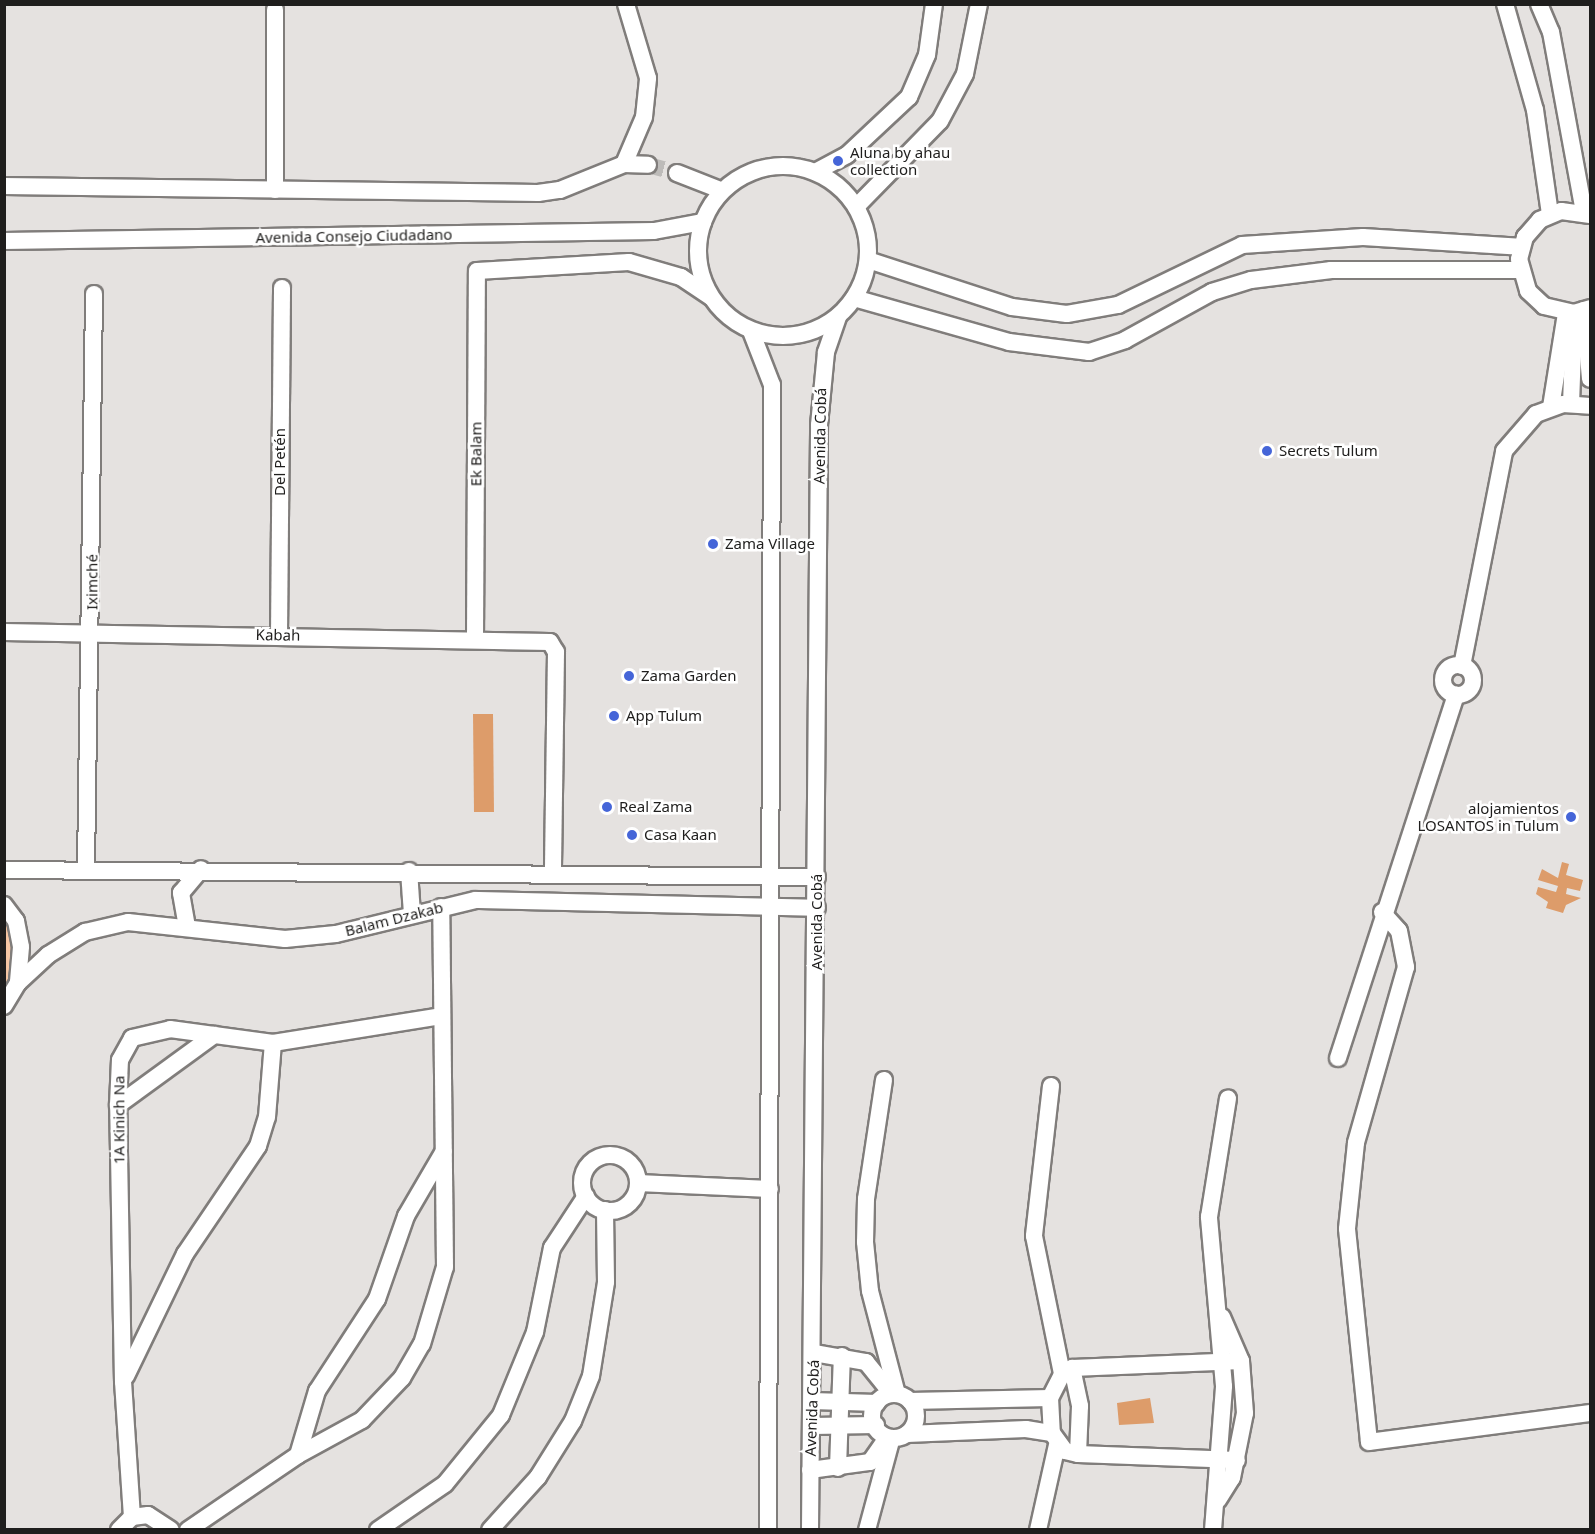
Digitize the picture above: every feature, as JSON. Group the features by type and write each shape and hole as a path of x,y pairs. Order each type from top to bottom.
{"street":[{"path":"624,164 644,117 648,78 626,4"},
{"path":"815,172 847,155 909,97 927,55 934,4"},
{"path":"856,207 940,121 965,74 979,4"},
{"path":"1505,4 1535,110 1550,214"},
{"path":"1539,4 1553,44 1587,214 1550,214 1531,227 1520,248 1519,270 1535,300 1579,311"},
{"path":"275,10 275,190"},
{"path":"4,186 538,193 560,190 624,164 648,165"},
{"path":"751,331 796,336 838,317 854,298 868,260 856,207 815,172 796,167 757,170 723,191 703,222 698,261 711,297 751,331 772,385 768,1530"},
{"path":"677,173 723,191"},
{"name":"Avenida Consejo Ciudadano","path":"4,241 654,231 703,222"},
{"path":"868,260 1012,307 1067,314 1118,305 1242,245 1363,237 1520,248"},
{"name":"Ek Balam","path":"475,637 477,271 629,262 681,277 711,297"},
{"path":"854,298 1009,342 1089,352 1125,340 1212,292 1251,280 1331,270 1519,270"},
{"name":"Del Petén","path":"279,635 282,288"},
{"name":"Iximché","path":"86,869 92,633 94,294"},
{"path":"1579,311 1590,379"},
{"path":"1571,404 1579,311"},
{"path":"1551,407 1579,311"},
{"name":"Avenida Cobá","path":"810,1530 814,1353 820,392 838,317"},
{"path":"1338,1058 1382,912 1456,695 1473,682 1462,666 1504,452 1536,414 1551,407 1571,404 1590,406"},
{"name":"Kabah","path":"4,632 475,637 550,642 556,652 553,873"},
{"path":"4,870 201,869 817,877"},
{"path":"187,927 181,893 201,869"},
{"path":"409,871 412,914"},
{"name":"Balam Dzakab","path":"4,1006 18,983 48,955 85,932 128,922 285,939 336,934 476,900 817,908"},
{"path":"4,905 16,921 21,947 18,983"},
{"path":"188,1530 298,1455 362,1420 402,1378 422,1344 445,1267 441,907"},
{"path":"1382,912 1399,931 1406,967 1356,1143 1347,1229 1369,1442 1590,1413"},
{"name":"1A Kinich Na","path":"132,1517 123,1382 118,1105 120,1060 132,1038 170,1029 273,1043 441,1016"},
{"path":"118,1105 214,1035"},
{"path":"123,1382 185,1254 258,1146 267,1117 273,1043"},
{"path":"884,1080 866,1199 865,1242 872,1302 893,1391"},
{"path":"1051,1086 1034,1236 1067,1371 1080,1406 1078,1454"},
{"path":"1228,1099 1209,1217 1222,1317 1222,1363 1229,1459"},
{"path":"298,1455 317,1391 376,1299 406,1216 444,1150"},
{"path":"378,1530 446,1484 501,1415 535,1332 552,1248 586,1196 584,1173 608,1155 629,1162 638,1183 631,1202 605,1210"},
{"path":"638,1183 770,1189"},
{"path":"586,1196 605,1210"},
{"path":"490,1530 538,1477 573,1421 591,1376 606,1282 605,1210"},
{"path":"1213,1530 1216,1503 1245,1413 1241,1361 1222,1317"},
{"path":"814,1353 842,1356 875,1368 893,1391 910,1401 1050,1398"},
{"path":"838,1468 842,1356"},
{"path":"1067,1371 1241,1361"},
{"path":"1038,1530 1055,1439 1050,1398 1067,1371"},
{"path":"812,1401 877,1403 893,1391"},
{"path":"907,1434 910,1401"},
{"path":"877,1403 876,1425 888,1440"},
{"path":"812,1426 876,1425"},
{"path":"810,1470 870,1462 888,1440 907,1434 1026,1429 1055,1439 1078,1454 1229,1459"},
{"path":"867,1530 888,1440"},
{"path":"119,1530 132,1517 155,1516 171,1530"}],"shaded area":[{"path":"473,714 493,714 494,812 474,812"},
{"path":"1562,862 1569,864 1566,875 1583,880 1580,891 1567,888 1566,894 1581,898 1566,905 1563,913 1546,908 1548,902 1536,894 1538,887 1556,892 1558,886 1538,880 1542,869 1558,878"},
{"path":"5,916 13,923 14,979 5,996"},
{"path":"1150,1398 1154,1423 1119,1425 1117,1403"}],"tunnel":[{"path":"648,165 677,173"}],"place":[{"name":"Aluna by ahau collection","path":"838,161"},
{"name":"Secrets Tulum","path":"1267,451"},
{"name":"Zama Village","path":"713,544"},
{"name":"Zama Garden","path":"629,676"},
{"name":"App Tulum","path":"614,716"},
{"name":"Real Zama","path":"607,807"},
{"name":"alojamientos LOSANTOS in Tulum","path":"1571,817"},
{"name":"Casa Kaan","path":"632,835"}]}
